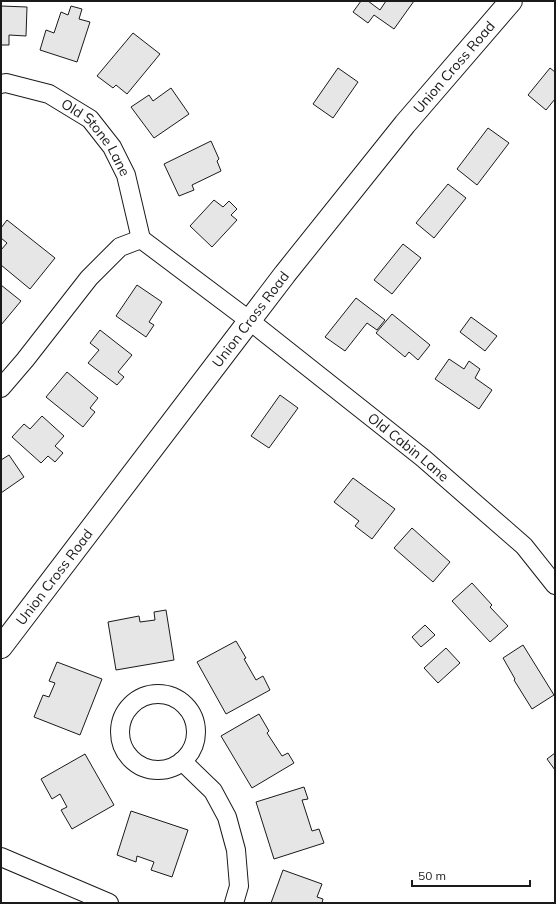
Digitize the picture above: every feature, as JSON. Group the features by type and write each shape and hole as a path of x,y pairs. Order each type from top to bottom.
{"main road":[{"name":"Union Cross Road","path":"1,647 285,274 405,124 511,1"}],"street":[{"name":"Old Stone Lane","path":"1,84 6,83 49,94 90,119 112,147 126,175 141,239"},
{"path":"1,388 25,360 89,278 120,247 141,239 250,321"},
{"name":"Old Cabin Lane","path":"250,321 429,462 524,546 555,586"},
{"path":"161,694 173,697 184,704 192,714 196,727 196,740 191,752 182,761 172,768 154,770 147,769 136,764 127,755 119,732 127,709 136,700 148,695 161,694"},
{"path":"182,761 213,791 226,817 236,850 239,886 234,903"},
{"path":"1,857 109,903"}],"building":[{"path":"361,1 368,1 380,10 386,1 414,1 394,29 374,15 368,23 353,12"},
{"path":"1,6 27,7 26,36 9,35 9,45 1,45"},
{"path":"71,6 82,9 79,19 90,22 77,62 40,50 46,30 54,33 61,12 68,15"},
{"path":"133,33 160,54 127,94 116,85 113,88 97,76"},
{"path":"338,68 358,82 333,118 313,104"},
{"path":"550,68 555,72 555,99 546,110 528,95"},
{"path":"171,88 189,114 154,138 131,107 149,95 153,101"},
{"path":"488,128 509,143 477,185 457,169"},
{"path":"211,141 219,159 217,161 221,171 192,185 194,190 179,196 164,164"},
{"path":"448,184 466,198 434,238 416,223"},
{"path":"214,200 223,207 229,201 237,209 231,215 237,220 212,247 190,226"},
{"path":"7,220 55,258 30,289 1,265 1,250 7,243 1,238 1,228"},
{"path":"403,244 421,258 392,294 374,280"},
{"path":"1,285 21,301 1,325"},
{"path":"137,285 162,302 149,322 154,325 146,337 116,316"},
{"path":"356,298 385,320 377,330 367,323 345,351 325,337"},
{"path":"392,314 430,345 418,360 409,352 405,357 376,333"},
{"path":"471,317 497,336 485,351 460,332"},
{"path":"100,330 132,355 118,372 124,377 117,385 88,363 99,350 90,343"},
{"path":"449,359 464,369 469,361 480,369 475,378 492,390 479,409 435,379"},
{"path":"67,372 98,398 90,408 95,412 83,427 46,397"},
{"path":"280,395 298,408 269,448 251,436"},
{"path":"42,416 64,436 55,446 63,453 55,462 48,456 41,463 12,437 24,424 30,429"},
{"path":"9,455 24,477 1,493 1,460"},
{"path":"353,478 395,509 372,539 355,526 359,521 334,502"},
{"path":"412,528 450,562 433,582 394,548"},
{"path":"472,583 492,605 490,607 508,626 490,642 452,601"},
{"path":"166,610 174,660 116,670 108,622 139,616 140,622 155,620 154,612"},
{"path":"425,625 435,635 421,647 412,637"},
{"path":"236,641 256,680 263,676 270,690 226,714 197,662"},
{"path":"523,645 554,695 532,709 514,680 515,679 503,658"},
{"path":"446,648 460,663 438,683 424,668"},
{"path":"57,662 102,679 80,735 34,717 43,695 49,697 55,683 49,681"},
{"path":"259,714 269,731 267,733 282,756 288,753 294,763 252,788 221,736"},
{"path":"555,753 555,770 547,759"},
{"path":"85,754 114,805 72,829 61,810 67,807 60,794 52,799 41,779"},
{"path":"304,787 308,799 302,800 312,831 319,829 324,843 274,859 256,802"},
{"path":"131,811 188,830 172,877 151,870 154,862 137,856 136,862 117,855"},
{"path":"283,870 322,884 317,897 323,899 322,903 271,903"}]}
